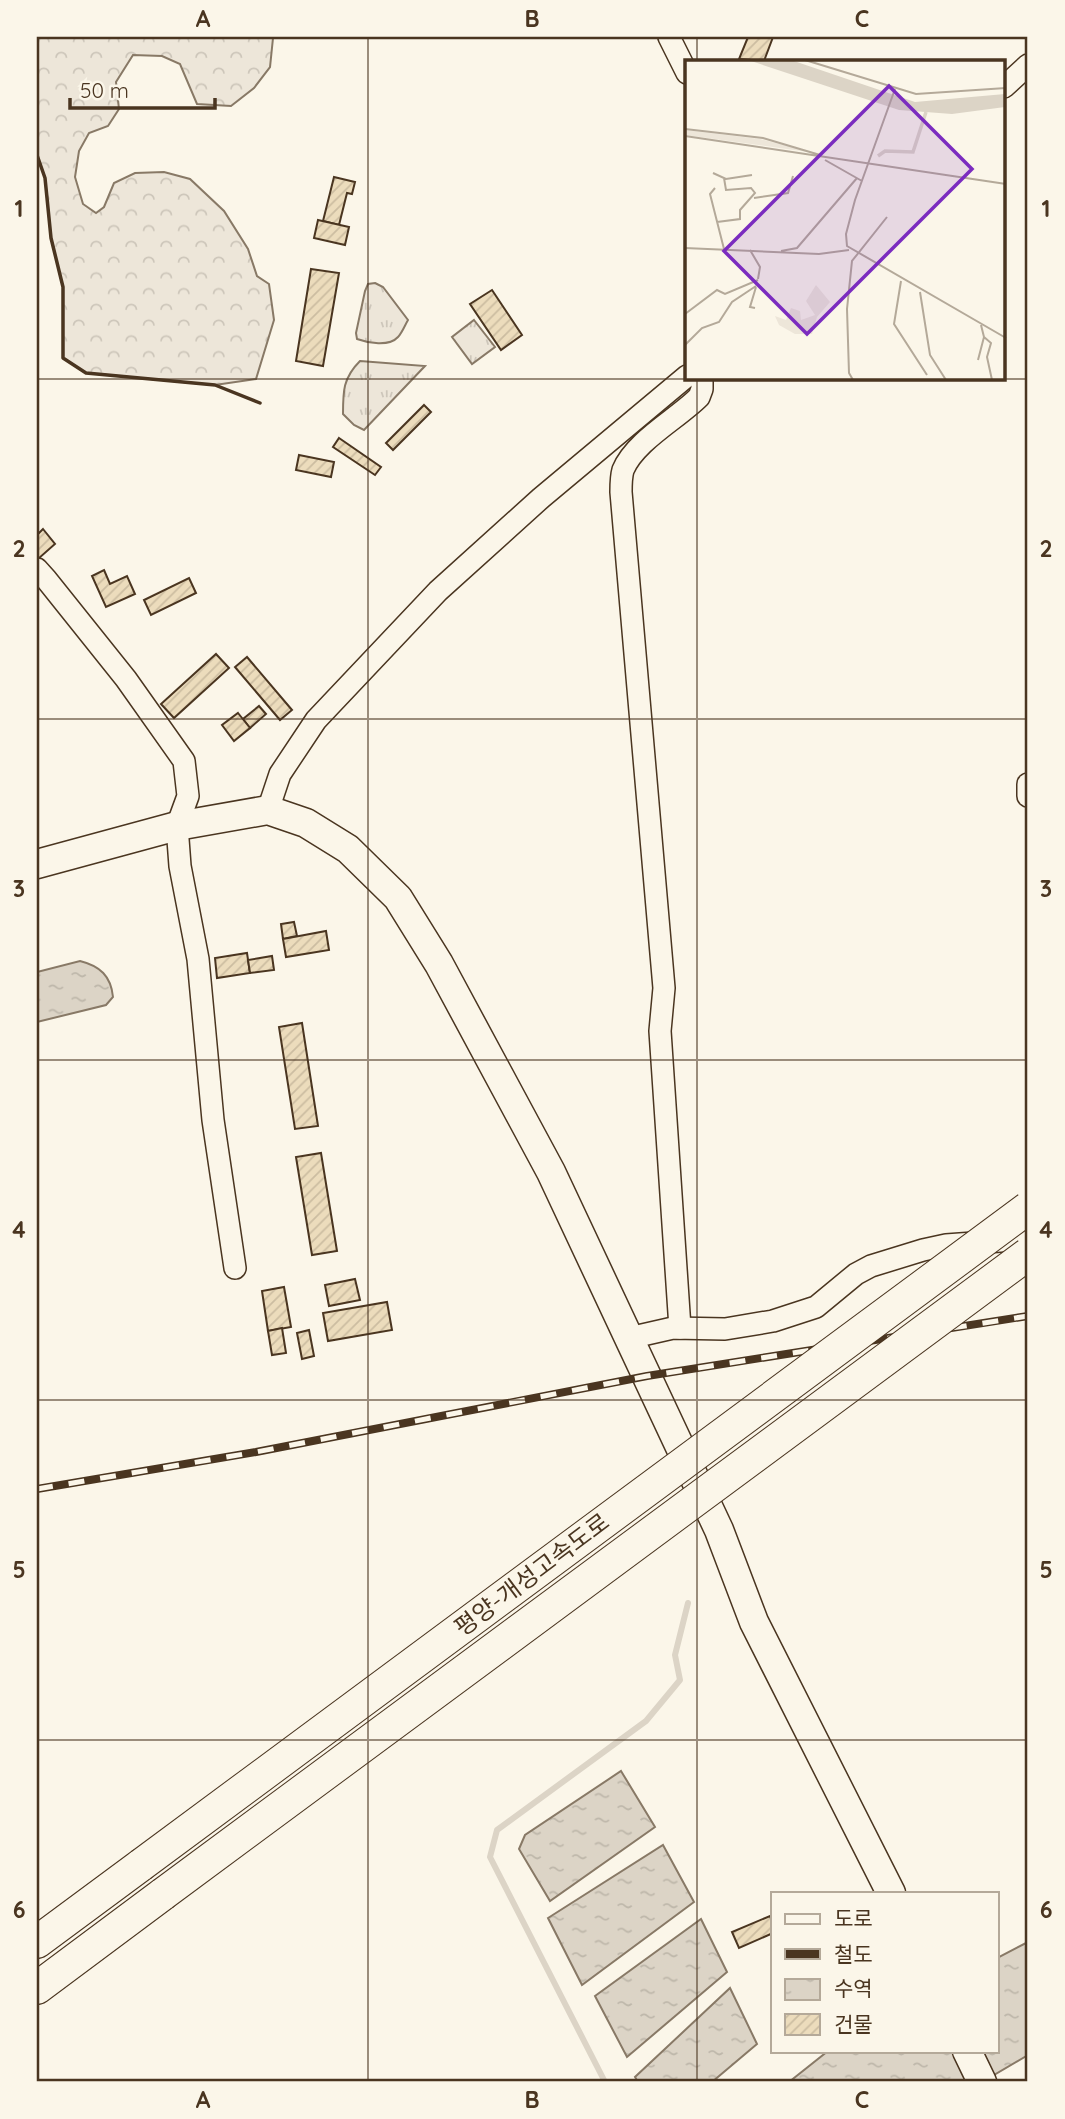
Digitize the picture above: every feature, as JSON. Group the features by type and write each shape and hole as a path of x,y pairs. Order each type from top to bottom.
{"highway":[{"name":"평양-개성고속도로","path":"37,1942 1028,1208"},
{"name":"평양-개성고속도로","path":"37,1988 1028,1254"}],"main road":[{"path":"37,864 177,825 268,810 306,823 348,849 398,898 439,964 551,1172 719,1530 754,1622 890,1892"},
{"path":"967,2052 982,2082"}],"street":[{"path":"668,37 685,70"},
{"path":"1006,85 1028,65"},
{"path":"268,810 280,774 316,720 438,591 541,498 685,378"},
{"path":"680,1328 660,1031 664,988 621,492 622,473 629,458 699,397 702,380"},
{"path":"37,569 126,679 184,761 188,796 177,825 180,866 198,959 213,1120 235,1268"},
{"path":"1028,784 1028,796"},
{"path":"629,1338 680,1328 725,1329 773,1321 816,1307 856,1274 871,1266 946,1245 1028,1240"}],"green space":[{"path":"37,37 273,38 270,67 254,88 231,106 197,104 180,64 162,56 133,55 116,82 119,109 108,126 89,133 79,151 75,177 83,204 96,213 104,207 114,183 135,173 164,172 190,179 224,211 248,249 257,276 269,284 274,320 256,379 215,385 86,373 63,358 63,287 51,238 45,178 37,155"},
{"path":"375,283 383,287 408,320 394,340 384,343 357,339 356,333 365,291 368,284"},
{"path":"474,320 495,347 472,364 452,337"},
{"path":"360,361 425,366 364,430 343,414 345,385 350,373"}],"water":[{"path":"80,961 103,973 110,983 113,997 106,1005 37,1022 37,972"},
{"path":"621,1771 655,1827 550,1901 519,1849 525,1835"},
{"path":"663,1845 694,1902 582,1985 548,1918"},
{"path":"701,1919 727,1972 627,2057 595,1996"},
{"path":"1028,1942 1028,2055 982,2082 789,2082 827,2052 998,2052 998,1957"},
{"path":"730,1988 757,2044 712,2082 638,2082 635,2077"}],"building":[{"path":"748,37 773,37 764,60 739,59"},
{"path":"334,177 355,182 352,194 347,193 339,225 323,221"},
{"path":"318,220 349,227 345,245 314,238"},
{"path":"311,269 339,273 323,366 296,361"},
{"path":"492,290 522,335 501,350 470,304"},
{"path":"424,405 431,412 393,450 386,443"},
{"path":"339,438 381,467 375,475 333,447"},
{"path":"299,455 334,462 331,477 296,470"},
{"path":"43,529 55,544 38,559 37,535"},
{"path":"104,570 110,584 127,576 135,594 106,607 92,576"},
{"path":"189,578 196,593 151,615 144,600"},
{"path":"216,654 229,668 174,718 161,704"},
{"path":"247,657 292,710 280,720 235,667"},
{"path":"259,706 266,714 250,728 243,719"},
{"path":"238,713 250,728 234,741 222,725"},
{"path":"294,922 297,936 283,939 281,924"},
{"path":"326,931 329,950 286,957 283,939"},
{"path":"247,953 250,973 217,978 215,958"},
{"path":"272,956 274,970 250,973 248,960"},
{"path":"302,1023 318,1126 295,1129 279,1027"},
{"path":"321,1153 337,1251 312,1255 296,1157"},
{"path":"355,1279 360,1300 329,1306 325,1285"},
{"path":"284,1287 291,1327 268,1331 262,1291"},
{"path":"387,1302 392,1330 328,1341 323,1313"},
{"path":"282,1328 286,1353 272,1355 268,1331"},
{"path":"309,1330 314,1356 302,1359 297,1333"},
{"path":"770,1916 771,1918 771,1934 739,1948 732,1932"}],"waterway":[{"path":"605,2082 490,1857 497,1830 646,1721 680,1680 675,1655 688,1603"}],"railway":[{"path":"37,1489 256,1452 647,1376 1028,1316"}],"wall":[{"path":"37,155 45,178 51,238 63,287 63,358 86,373 215,385 260,403"}]}
